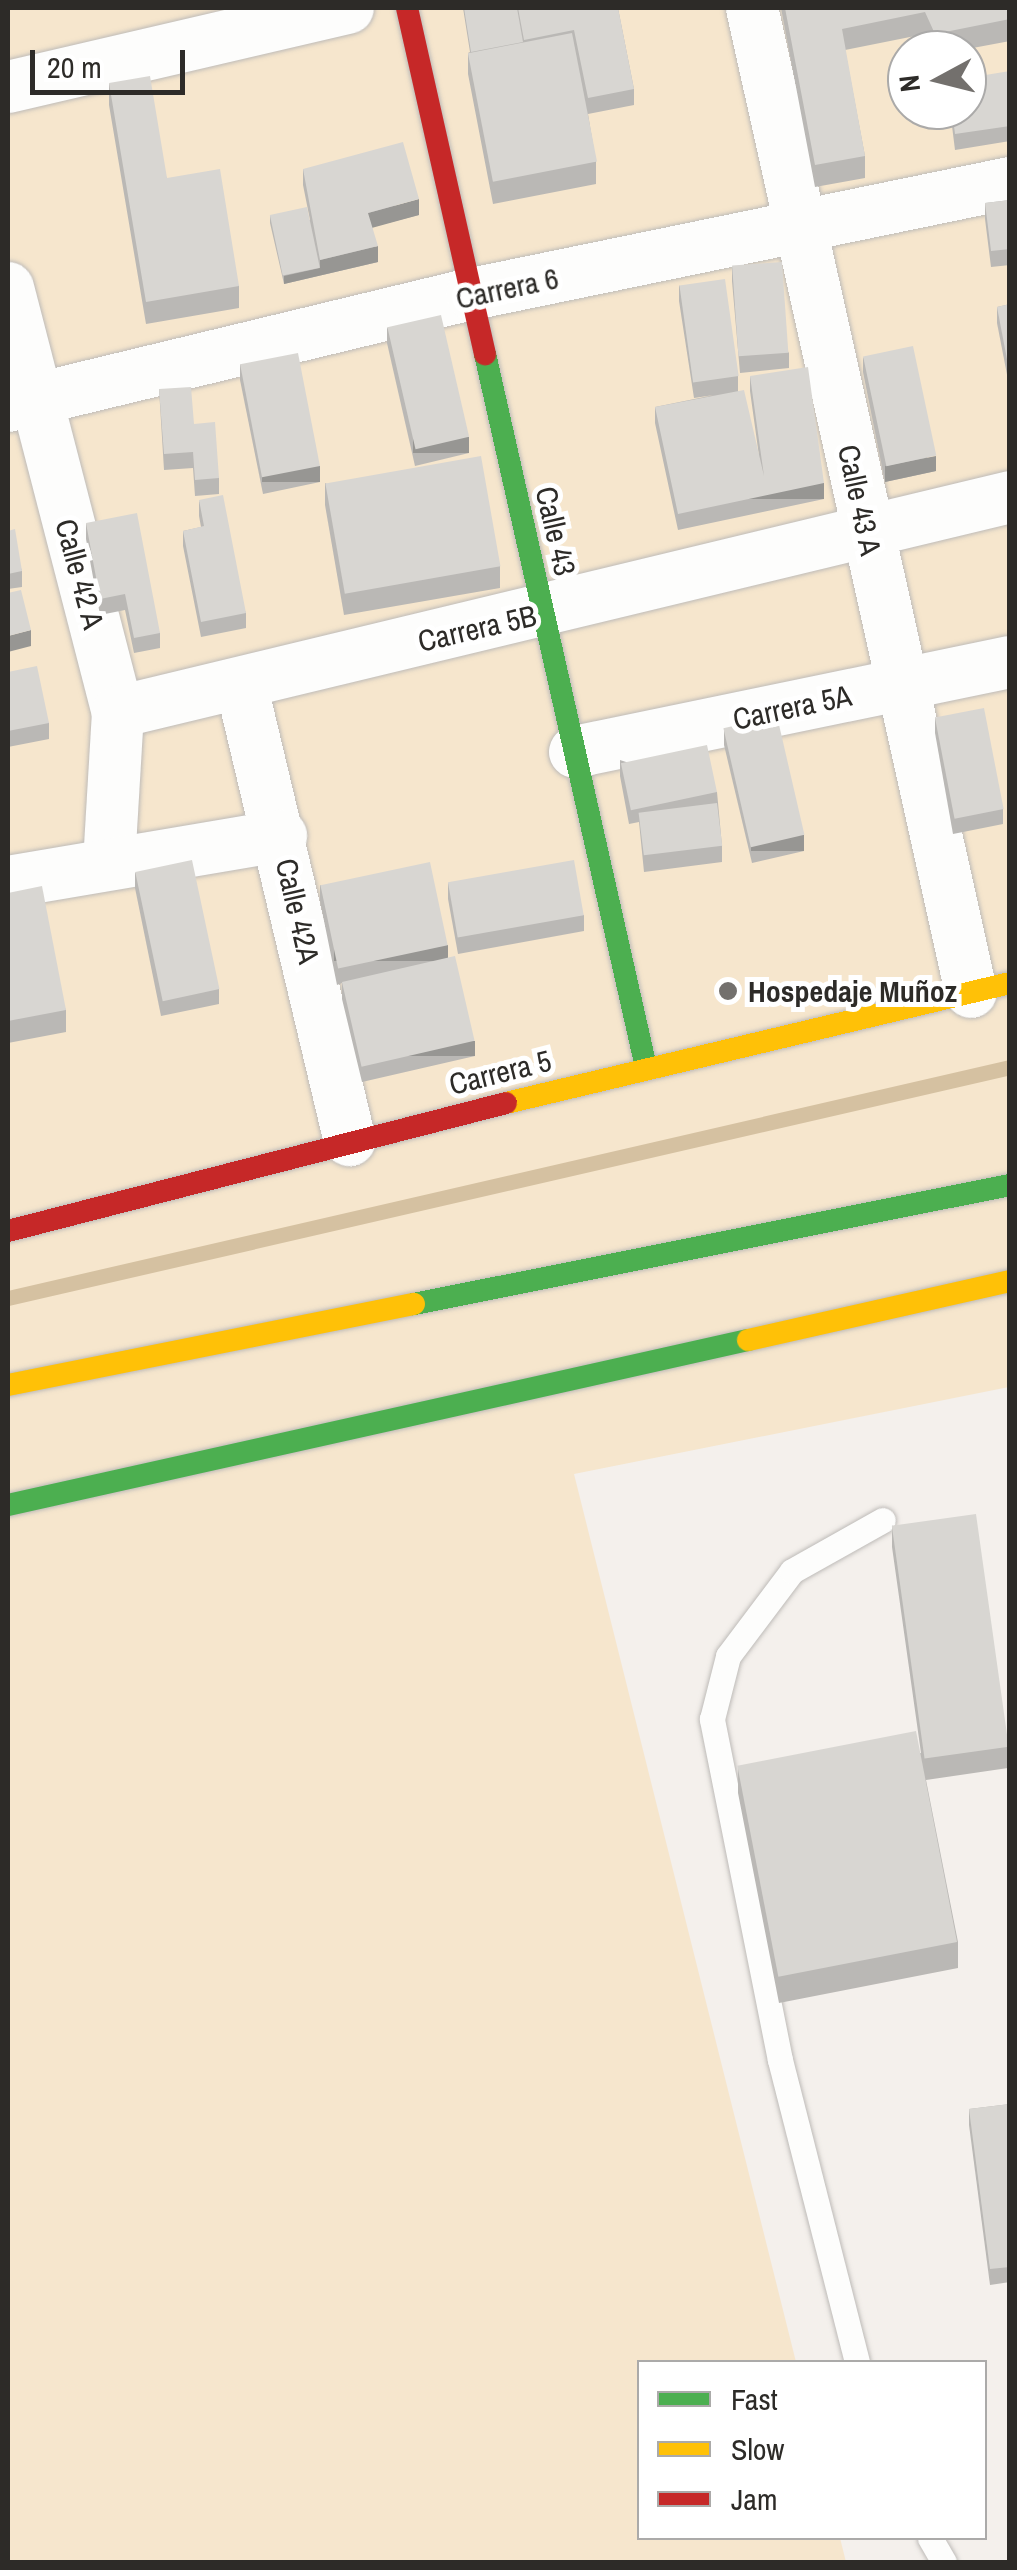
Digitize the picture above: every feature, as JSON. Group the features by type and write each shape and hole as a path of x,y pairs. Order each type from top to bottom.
{"street":[{"path":"8,87 348,8"},
{"name":"Calle 43","path":"407,8 646,1067"},
{"name":"Calle 43 A","path":"752,8 804,227 900,685 990,988"},
{"name":"Carrera 6","path":"20,403 472,294 1010,183"},
{"name":"Calle 42 A","path":"8,288 20,403 118,712 109,863"},
{"name":"Carrera 5B","path":"118,712 543,613 866,528 1010,497"},
{"name":"Carrera 5A","path":"575,752 1010,662"},
{"name":"Calle 42A","path":"241,684 282,836 350,1140"},
{"path":"8,882 282,836"},
{"name":"Carrera 5","path":"8,1231 350,1140 990,988"},
{"path":"8,1386 1010,1185"},
{"path":"8,1505 1010,1281"}],"lane":[{"path":"856,2360 780,2060 712,1720 728,1656 792,1571 883,1520"},
{"path":"931,2540 944,2562"}],"shaded area":[{"path":"8,8 1009,8 1009,1387 574,1474 796,2360 637,2360 637,2540 840,2540 846,2562 8,2562"}],"building":[{"path":"464,8 517,8 523,42 471,52"},
{"path":"518,8 618,8 634,89 588,98 574,30 524,40"},
{"path":"785,8 1010,8 1010,19 955,30 933,30 925,12 842,29 865,156 815,165"},
{"path":"572,33 597,162 493,182 468,53"},
{"path":"1010,71 1010,126 987,129 987,75"},
{"path":"150,76 167,178 220,169 239,286 146,302 109,83"},
{"path":"403,142 419,199 368,213 378,246 320,260 303,169"},
{"path":"1010,200 1010,249 991,251 985,203"},
{"path":"307,207 320,268 283,276 270,215"},
{"path":"782,262 788,353 738,356 732,265"},
{"path":"725,279 739,376 693,382 679,285"},
{"path":"1010,304 1010,375 997,307"},
{"path":"441,315 469,437 416,449 387,327"},
{"path":"913,346 936,456 886,466 863,357"},
{"path":"298,353 320,466 262,477 240,364"},
{"path":"808,367 824,483 678,514 655,407 744,390 764,476 750,376"},
{"path":"191,387 194,424 215,422 219,478 195,480 193,452 164,454 159,389"},
{"path":"481,456 500,566 345,594 325,483"},
{"path":"223,495 246,613 201,622 183,531 204,526 199,500"},
{"path":"137,513 160,633 134,638 125,594 100,599 86,523"},
{"path":"15,529 22,571 8,574 8,531"},
{"path":"21,590 31,630 8,636 8,593"},
{"path":"37,666 49,723 8,731 8,672"},
{"path":"984,708 1004,809 955,819 935,718"},
{"path":"777,716 804,835 751,847 723,728"},
{"path":"707,745 717,792 631,810 621,763"},
{"path":"717,803 722,846 644,855 639,813"},
{"path":"192,860 219,989 163,1001 135,872"},
{"path":"574,860 584,915 458,937 448,882"},
{"path":"430,862 448,945 338,968 320,885"},
{"path":"42,886 66,1010 8,1021 8,893"},
{"path":"455,956 475,1041 362,1067 342,982"},
{"path":"976,1514 1009,1747 925,1759 892,1526"},
{"path":"916,1731 957,1942 778,1977 737,1766"},
{"path":"1010,2104 1010,2267 990,2269 969,2109"}],"waterway":[{"path":"8,1298 1010,1067"}],"traffic: fast":[{"path":"485,354 646,1067"},
{"path":"414,1304 1010,1185"},
{"path":"8,1505 748,1340"}],"traffic: slow":[{"path":"506,1103 1010,983"},
{"path":"748,1340 1010,1281"},
{"path":"8,1385 414,1304"}],"traffic: jam":[{"path":"407,8 485,354"},
{"path":"8,1231 506,1103"}],"place":[{"name":"Hospedaje Muñoz","path":"728,991"}]}
